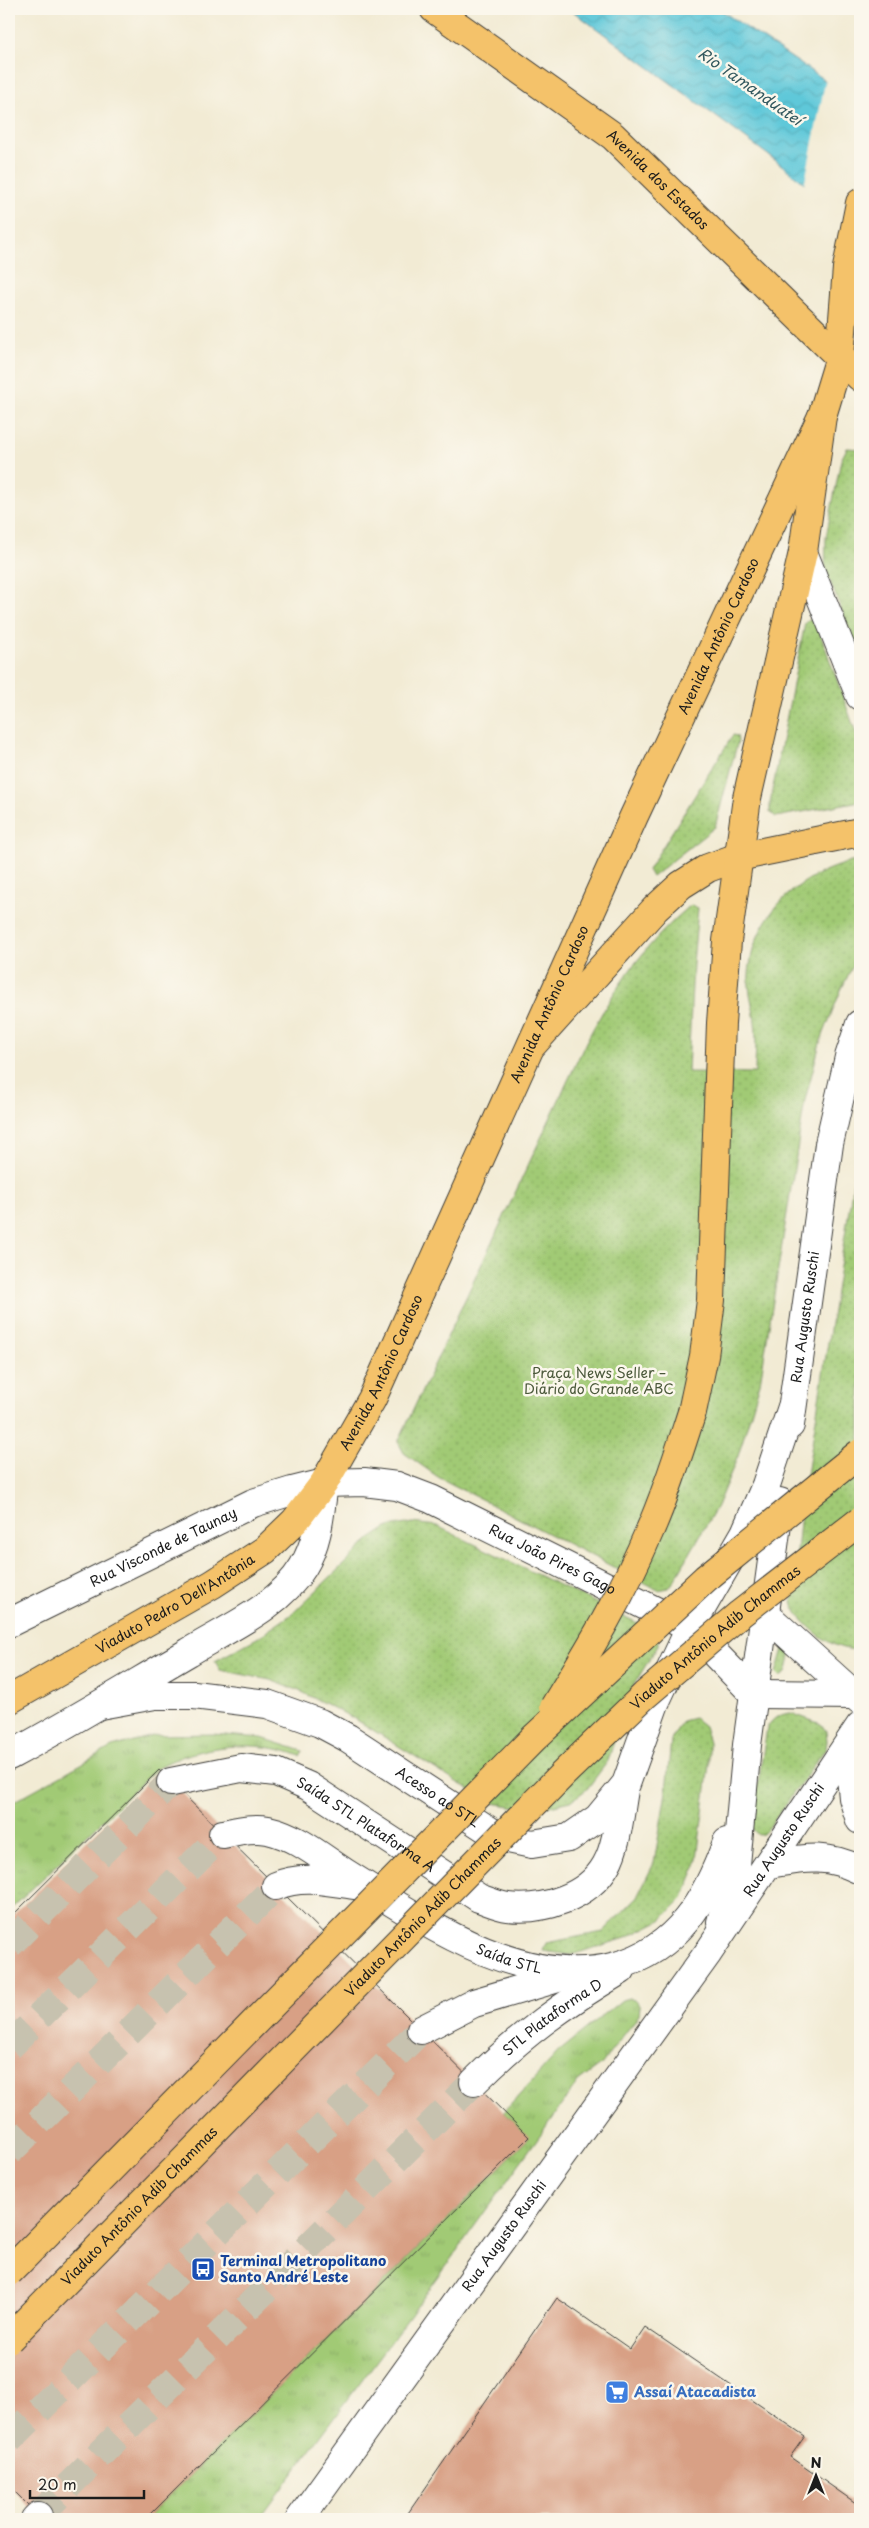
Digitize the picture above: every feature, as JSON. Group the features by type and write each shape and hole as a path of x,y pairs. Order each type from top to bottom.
{"main road":[{"name":"Avenida dos Estados","path":"434,9 613,136 860,377"},
{"name":"Avenida Antônio Cardoso","path":"324,1483 372,1398 634,816 822,416 840,357 847,268 860,203"},
{"path":"534,1738 595,1640 624,1586 666,1491 692,1412 704,1356 711,1300 721,1023 727,942 738,857 746,798 804,552 822,416"},
{"path":"533,1044 655,909 681,885 708,868 738,857 860,832"},
{"path":"9,2272 534,1738 706,1578 860,1453"},
{"name":"Viaduto Pedro Dell'Antônia","path":"9,1700 237,1569 264,1550 295,1522 324,1483"},
{"name":"Viaduto Antônio Adib Chammas","path":"9,2339 564,1773 618,1721 740,1614 860,1521"}],"street":[{"path":"804,552 860,696"},
{"name":"Rua Augusto Ruschi","path":"708,1953 724,1916 736,1865 754,1694 829,1144 849,1057 860,1024"},
{"name":"Acesso ao STL","path":"100,1705 155,1696 194,1695 238,1699 293,1711 348,1738 498,1837 532,1844 569,1838 598,1818 626,1784 655,1703 690,1628 745,1533 766,1485 792,1407"},
{"name":"Rua João Pires Gago","path":"324,1483 364,1482 397,1486 431,1499 690,1628 754,1694"},
{"name":"Rua Visconde de Taunay","path":"9,1622 253,1503 324,1483"},
{"name":"Avenida Antônio Cardoso","path":"100,1705 258,1610 285,1590 303,1567 317,1539 324,1483"},
{"path":"765,1614 857,1697"},
{"path":"754,1694 857,1697"},
{"path":"9,1756 100,1705"},
{"path":"854,1735 853,1798 860,1820"},
{"name":"Rua Augusto Ruschi","path":"300,2519 708,1953 854,1735"},
{"name":"Saída STL Plataforma A","path":"171,1782 241,1768 276,1772 308,1786 479,1898 508,1907 532,1907 562,1902 588,1886 607,1865 626,1784"},
{"name":"Saída STL","path":"223,1834 245,1829 267,1830 288,1836 473,1948 516,1963 578,1972 605,1969 639,1960 665,1943 686,1920 703,1895 716,1871 741,1807"},
{"path":"768,1864 809,1857 838,1860 860,1870"},
{"path":"276,1886 288,1880 303,1879 368,1886"},
{"name":"STL Plataforma D","path":"474,2082 528,2031 566,2003 639,1960"},
{"name":"STL Plataforma D","path":"421,2030 474,2002 578,1972"}],"green space":[{"path":"847,448 860,449 860,656 825,569 826,537 841,460"},
{"path":"809,619 816,622 860,744 860,801 776,817 770,812 770,803 805,623"},
{"path":"733,735 737,736 738,741 715,827 652,877 648,870"},
{"name":"Praça News Seller – Diário do Grande ABC","path":"860,860 860,951 841,990 820,1043 805,1100 760,1383 738,1456 717,1506 674,1581 669,1588 658,1590 438,1477 404,1453 398,1442 586,1042 631,968 674,920 691,905 698,908 693,963 688,1072 755,1073 756,1029 749,974 753,952 760,932 784,898 800,885 819,874"},
{"path":"860,1140 860,1650 840,1647 824,1639 809,1627 797,1613 792,1600 801,1513"},
{"path":"412,1523 437,1526 652,1630 658,1636 658,1645 635,1683 625,1706 608,1761 587,1789 571,1801 533,1810 493,1803 355,1719 302,1692 270,1680 220,1670 215,1661 257,1638 292,1614 370,1539 388,1527"},
{"path":"783,1649 788,1649 791,1653 786,1673 780,1677 776,1673"},
{"path":"791,1713 821,1724 826,1731 826,1748 768,1829 763,1834 758,1835 751,1828 767,1728 777,1717"},
{"path":"694,1718 704,1726 709,1743 709,1765 696,1866 683,1898 661,1920 626,1938 571,1955 543,1951 546,1943 603,1932 637,1897 654,1863 666,1792 671,1740 682,1721"},
{"path":"213,1734 262,1738 303,1751 300,1756 283,1750 265,1747 246,1746 209,1749 173,1760 157,1768 9,1911 9,1804 112,1747 156,1735"},
{"path":"629,1998 636,2001 640,2006 639,2015 601,2065 578,2082 410,2316 259,2519 146,2519 529,2138 504,2112 561,2049 622,2000"}],"water":[{"name":"Rio Tamanduateí","path":"570,9 719,9 860,104 860,227 779,163"}],"pier":[{"path":"826,78 860,101 860,230 804,186"}],"building":[{"name":"Terminal Metropolitano Santo André Leste","path":"159,1770 529,2137 146,2519 42,2519 9,2486 9,1919"},
{"name":"Assaí Atacadista","path":"557,2298 630,2349 645,2327 805,2436 790,2457 860,2506 852,2519 404,2519"}],"tunnel":[{"path":"9,1945 171,1782"},
{"path":"9,2047 223,1834"},
{"path":"9,2152 276,1886"},
{"path":"9,2440 421,2030"},
{"path":"38,2516 474,2082"}],"place":[{"name":"Terminal Metropolitano Santo André Leste","path":"203,2269"},
{"name":"Assaí Atacadista","path":"617,2392"}]}
